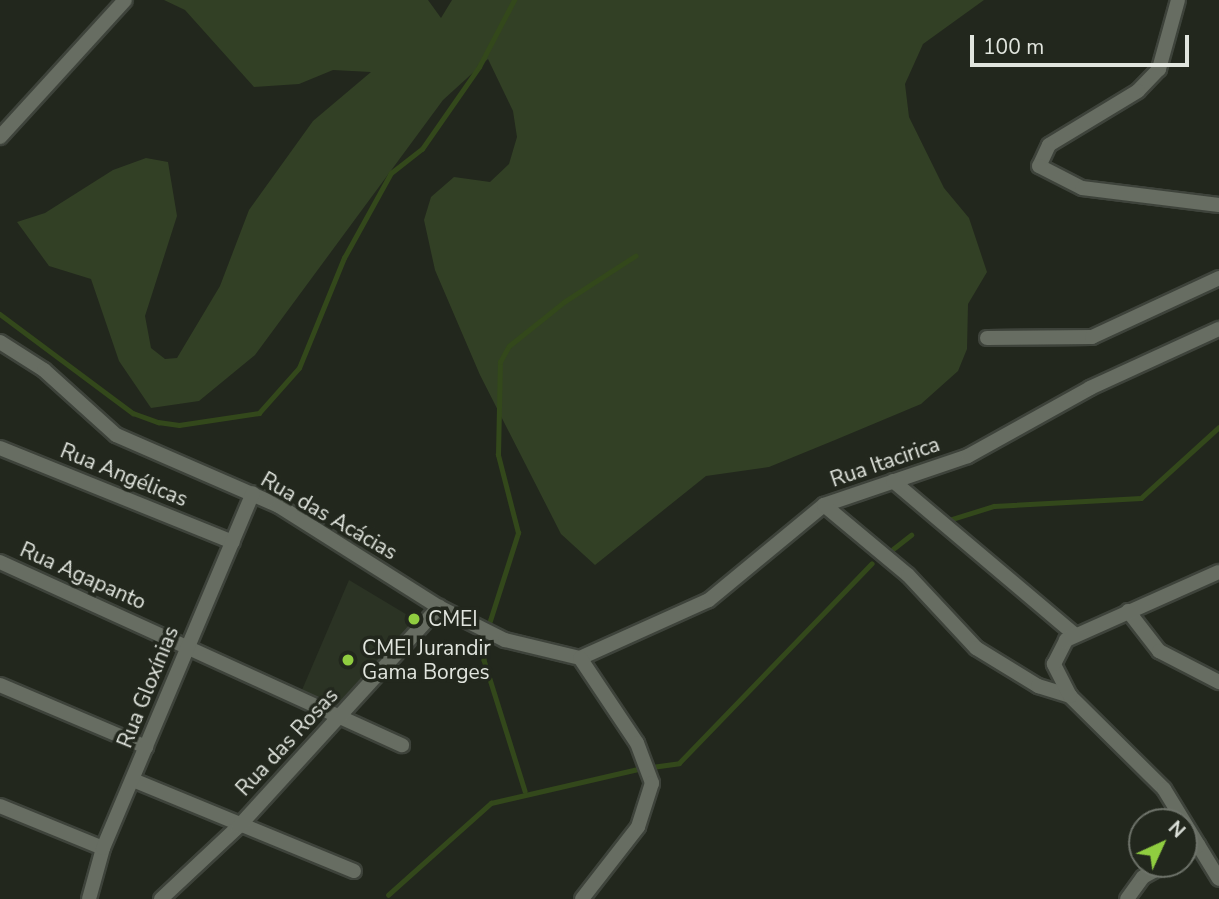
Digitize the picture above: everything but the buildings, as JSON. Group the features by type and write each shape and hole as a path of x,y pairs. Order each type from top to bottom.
{"street":[{"path":"0,137 125,0"},
{"path":"1178,0 1159,69 1138,91 1049,145 1039,166 1082,188 1219,205"},
{"path":"987,338 1092,337 1219,278"},
{"name":"Rua Itacirica","path":"580,658 709,600 824,505 968,456 1090,388 1219,328"},
{"name":"Rua das Acácias","path":"0,342 44,370 116,435 253,493 439,607 505,640 580,658"},
{"name":"Rua Angélicas","path":"0,448 233,542"},
{"path":"893,481 1074,635"},
{"name":"Rua Gloxínias","path":"89,899 103,848 186,646 253,493"},
{"path":"824,505 908,575 975,648 1038,686 1070,696"},
{"name":"Rua Agapanto","path":"0,562 186,646 337,719 402,744"},
{"path":"1219,572 1074,635 1059,647 1054,664 1070,696 1164,789 1219,879"},
{"name":"Rua das Rosas","path":"161,899 239,826 439,607"},
{"path":"1128,611 1159,651 1219,682"},
{"path":"580,658 637,743 652,783 638,827 582,899"},
{"path":"0,685 146,747"},
{"path":"133,780 354,872"},
{"path":"0,806 103,848"},
{"path":"1127,899 1142,878"}],"shaded area":[{"name":"CMEI Jurandir Gama Borges","path":"349,580 419,622 328,713 299,697"}],"green space":[{"path":"164,0 428,0 441,18 452,0 984,0 923,44 905,84 909,117 944,188 969,218 987,272 968,304 967,349 958,371 921,404 835,440 769,467 706,476 595,565 561,534 480,375 435,270 424,220 431,197 454,177 490,182 509,164 517,137 513,111 488,59 443,100 255,355 199,401 151,408 119,361 91,279 49,266 17,222 45,213 113,170 146,158 168,162 177,216 145,316 151,348 165,359 177,358 220,286 249,210 313,121 371,72 333,70 299,84 254,87 185,10"}],"waterway":[{"path":"0,314 133,413 158,422 179,425 259,413 299,368 344,258 391,173 422,149 479,67 514,0"},
{"path":"488,627 518,533 498,455 500,362 509,346 564,302 635,256"},
{"path":"946,521 994,506 1141,498 1219,427"},
{"path":"893,549 911,535"},
{"path":"652,767 679,763 871,564"},
{"path":"485,642 484,660 525,791"},
{"path":"388,895 491,803 643,768"}],"place":[{"name":"CMEI","path":"414,619"},
{"name":"CMEI Jurandir Gama Borges","path":"348,660"}]}
